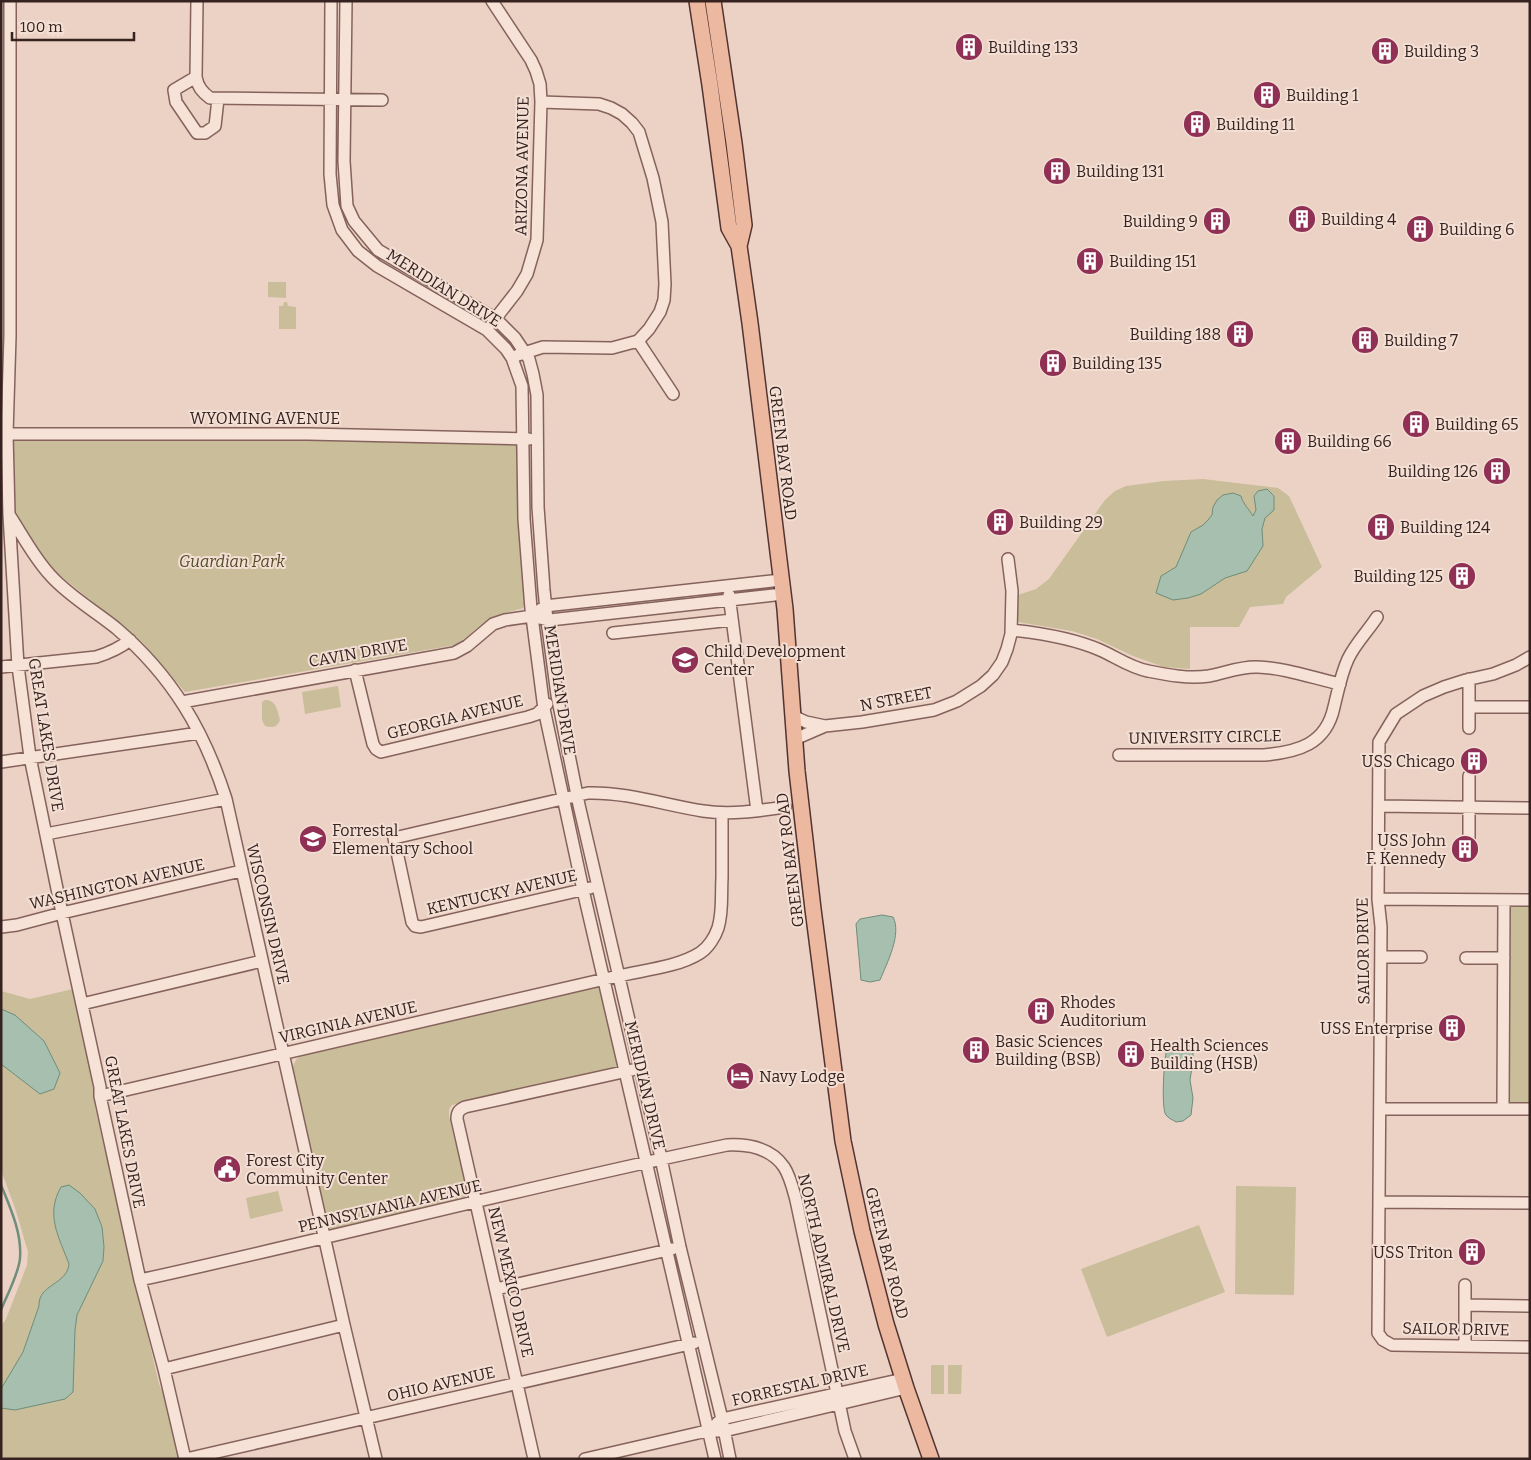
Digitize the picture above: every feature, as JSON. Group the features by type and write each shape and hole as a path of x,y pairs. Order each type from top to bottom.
{"main road":[{"name":"GREEN BAY ROAD","path":"697,1 712,95 729,228 739,246"},
{"name":"GREEN BAY ROAD","path":"713,1 744,225 739,246 782,587 797,771 813,909 844,1141 871,1269 890,1339 931,1459"}],"street":[{"name":"GREAT LAKES DRIVE","path":"10,1 6,60 10,336 4,434 5,512 18,666 30,757 100,1087 100,1096 140,1280 164,1369 185,1459"},
{"path":"197,1 196,78 203,93 210,98 382,100"},
{"name":"MERIDIAN DRIVE","path":"331,1 331,189 333,205 342,230 358,251 378,266 487,330 506,349 512,358 522,386 524,519 532,616 544,709 603,979 714,1459"},
{"name":"MERIDIAN DRIVE","path":"346,1 344,161 347,206 354,221 378,250 496,319 515,338 525,352 529,359 536,385 538,507 545,606 557,695 597,887 730,1459"},
{"name":"ARIZONA AVENUE","path":"487,330 517,292 526,274 537,240 541,102 540,84 531,60 494,2"},
{"path":"196,78 174,90 176,102 197,133 205,133 215,126 218,99"},
{"path":"512,358 543,347 612,348 638,341 649,329 660,312 664,300 662,222 653,178 639,132 632,122 622,114 598,104 541,102"},
{"path":"638,341 673,394"},
{"name":"WYOMING AVENUE","path":"4,434 308,434 537,439"},
{"name":"WISCONSIN DRIVE","path":"5,512 34,555 52,577 130,640 173,688 199,733 216,769 226,800 324,1239"},
{"name":"N STREET","path":"795,739 826,726 934,710 957,701 981,686 993,675 1002,662 1007,649 1011,630 1012,591 1008,559"},
{"path":"545,606 728,586 782,587"},
{"path":"728,586 757,811"},
{"name":"CAVIN DRIVE","path":"182,702 454,653 467,646 493,624 505,620 532,616 547,620 730,601 782,587"},
{"name":"CAVIN DRIVE","path":"532,616 545,606"},
{"name":"UNIVERSITY CIRCLE","path":"1120,755 1264,755 1294,751 1314,741 1330,722 1349,658 1377,617"},
{"path":"613,633 732,620"},
{"path":"1011,630 1046,635 1083,644 1132,667 1146,671 1201,676 1258,667 1286,670 1340,684"},
{"path":"1,667 96,657 115,650 130,640"},
{"name":"SAILOR DRIVE","path":"1530,657 1493,674 1444,687 1424,696 1396,714 1379,742 1378,900 1381,927 1378,1333 1382,1340 1392,1345 1530,1346"},
{"name":"GEORGIA AVENUE","path":"356,670 373,744 381,752 528,717 544,709 550,700 557,695"},
{"path":"1469,679 1469,728"},
{"path":"1469,707 1530,707"},
{"name":"N STREET","path":"793,716 806,722 826,726"},
{"path":"1,762 199,733"},
{"path":"1469,776 1469,843"},
{"path":"563,798 596,793 618,794 722,812 757,811 785,807"},
{"name":"KENTUCKY AVENUE","path":"563,798 394,838 412,922 415,926 421,927 597,887"},
{"path":"46,834 226,800"},
{"path":"1379,806 1530,808"},
{"name":"VIRGINIA AVENUE","path":"100,1096 656,968 689,958 702,952 717,930 722,906 722,812"},
{"name":"WASHINGTON AVENUE","path":"1,927 17,925 62,912 241,871"},
{"path":"1378,900 1530,900"},
{"path":"1503,1109 1504,900"},
{"path":"1381,957 1421,958"},
{"path":"1466,958 1504,958"},
{"path":"82,1004 262,961"},
{"path":"625,1072 639,1069"},
{"name":"NEW MEXICO DRIVE","path":"534,1459 457,1113 465,1107 625,1072"},
{"path":"1380,1109 1530,1110"},
{"name":"NORTH ADMIRAL DRIVE","path":"646,1162 727,1145 742,1144 760,1148 784,1166 796,1200 840,1405 855,1459"},
{"name":"PENNSYLVANIA AVENUE","path":"140,1280 324,1239 646,1162"},
{"path":"1379,1202 1530,1203"},
{"path":"324,1239 376,1459"},
{"path":"496,1289 680,1247"},
{"path":"1465,1285 1466,1346"},
{"path":"1465,1305 1530,1306"},
{"path":"164,1369 344,1324"},
{"name":"OHIO AVENUE","path":"185,1459 703,1341"},
{"name":"FORRESTAL DRIVE","path":"708,1431 722,1420 838,1393 904,1383"},
{"name":"FORRESTAL DRIVE","path":"585,1459 708,1431 724,1431 840,1405 904,1383"}],"green space":[{"path":"268,282 286,282 286,298 268,297"},
{"path":"284,302 287,302 288,306 296,307 296,329 279,329 279,306 283,306"},
{"name":"Guardian Park","path":"14,438 518,443 526,600 523,608 490,619 455,645 185,692 142,642 57,573 12,520 11,442"},
{"path":"1203,479 1278,488 1289,496 1322,567 1286,597 1283,604 1250,607 1239,627 1190,627 1190,669 1164,667 1133,656 1097,639 1072,631 1018,622 1018,595 1036,589 1049,579 1105,500 1115,491 1126,486 1164,481"},
{"path":"338,686 341,707 305,714 302,692"},
{"path":"265,700 272,702 277,710 280,720 274,727 265,726 262,720 262,702"},
{"path":"1509,907 1530,907 1530,1105 1508,1105"},
{"path":"591,987 598,988 602,993 618,1064 616,1067 452,1105 449,1109 449,1116 467,1191 466,1197 461,1200 334,1230 329,1228 326,1223 292,1071 298,1058 306,1053"},
{"path":"73,989 95,1084 95,1107 159,1384 167,1403 180,1459 1,1459 1,1326 6,1319 27,1265 28,1252 1,1170 1,991 30,999"},
{"path":"1236,1186 1296,1187 1294,1295 1235,1294"},
{"path":"278,1191 283,1211 250,1219 246,1198"},
{"path":"1199,1225 1225,1292 1107,1337 1081,1269"},
{"path":"931,1365 944,1365 944,1394 931,1394"},
{"path":"948,1365 962,1365 961,1394 948,1394"}],"shaded area":[{"path":"1267,489 1274,496 1274,510 1265,518 1262,529 1263,546 1247,571 1225,578 1201,594 1188,598 1173,600 1156,593 1161,576 1176,567 1191,532 1208,520 1212,515 1213,507 1217,500 1223,495 1233,493 1241,496 1253,516 1256,510 1254,496 1258,491"},
{"path":"882,915 893,917 895,924 895,940 890,957 880,980 870,982 861,980 856,924 860,919"},
{"path":"1,1009 15,1015 44,1041 60,1073 54,1089 40,1094 1,1064"},
{"path":"1177,1044 1191,1047 1193,1051 1190,1080 1193,1098 1191,1115 1183,1121 1176,1122 1167,1116 1164,1111 1163,1085 1166,1053 1170,1047"},
{"path":"69,1185 80,1193 95,1209 102,1227 104,1247 103,1261 77,1315 73,1392 65,1399 15,1410 1,1408 1,1389 23,1352 40,1299 43,1293 67,1271 69,1264 55,1226 54,1207 61,1187"}],"waterway":[{"path":"1,1185 15,1220 20,1249 17,1270 1,1310"}],"place":[{"name":"Building 133","path":"969,47"},
{"name":"Building 3","path":"1385,51"},
{"name":"Building 1","path":"1267,95"},
{"name":"Building 11","path":"1197,124"},
{"name":"Building 131","path":"1057,171"},
{"name":"Building 4","path":"1302,219"},
{"name":"Building 9","path":"1217,221"},
{"name":"Building 6","path":"1420,229"},
{"name":"Building 151","path":"1090,261"},
{"name":"Building 188","path":"1240,334"},
{"name":"Building 7","path":"1365,340"},
{"name":"Building 135","path":"1053,363"},
{"name":"Building 65","path":"1416,424"},
{"name":"Building 66","path":"1288,441"},
{"name":"Building 126","path":"1497,471"},
{"name":"Building 29","path":"1000,522"},
{"name":"Building 124","path":"1381,527"},
{"name":"Building 125","path":"1462,576"},
{"name":"Child Development Center","path":"685,660"},
{"name":"USS Chicago","path":"1474,761"},
{"name":"Forrestal Elementary School","path":"313,839"},
{"name":"USS John F. Kennedy","path":"1465,849"},
{"name":"Rhodes Auditorium","path":"1041,1011"},
{"name":"USS Enterprise","path":"1452,1028"},
{"name":"Basic Sciences Building (BSB)","path":"976,1050"},
{"name":"Health Sciences Building (HSB)","path":"1131,1054"},
{"name":"Navy Lodge","path":"740,1076"},
{"name":"Forest City Community Center","path":"227,1169"},
{"name":"USS Triton","path":"1472,1252"}]}
